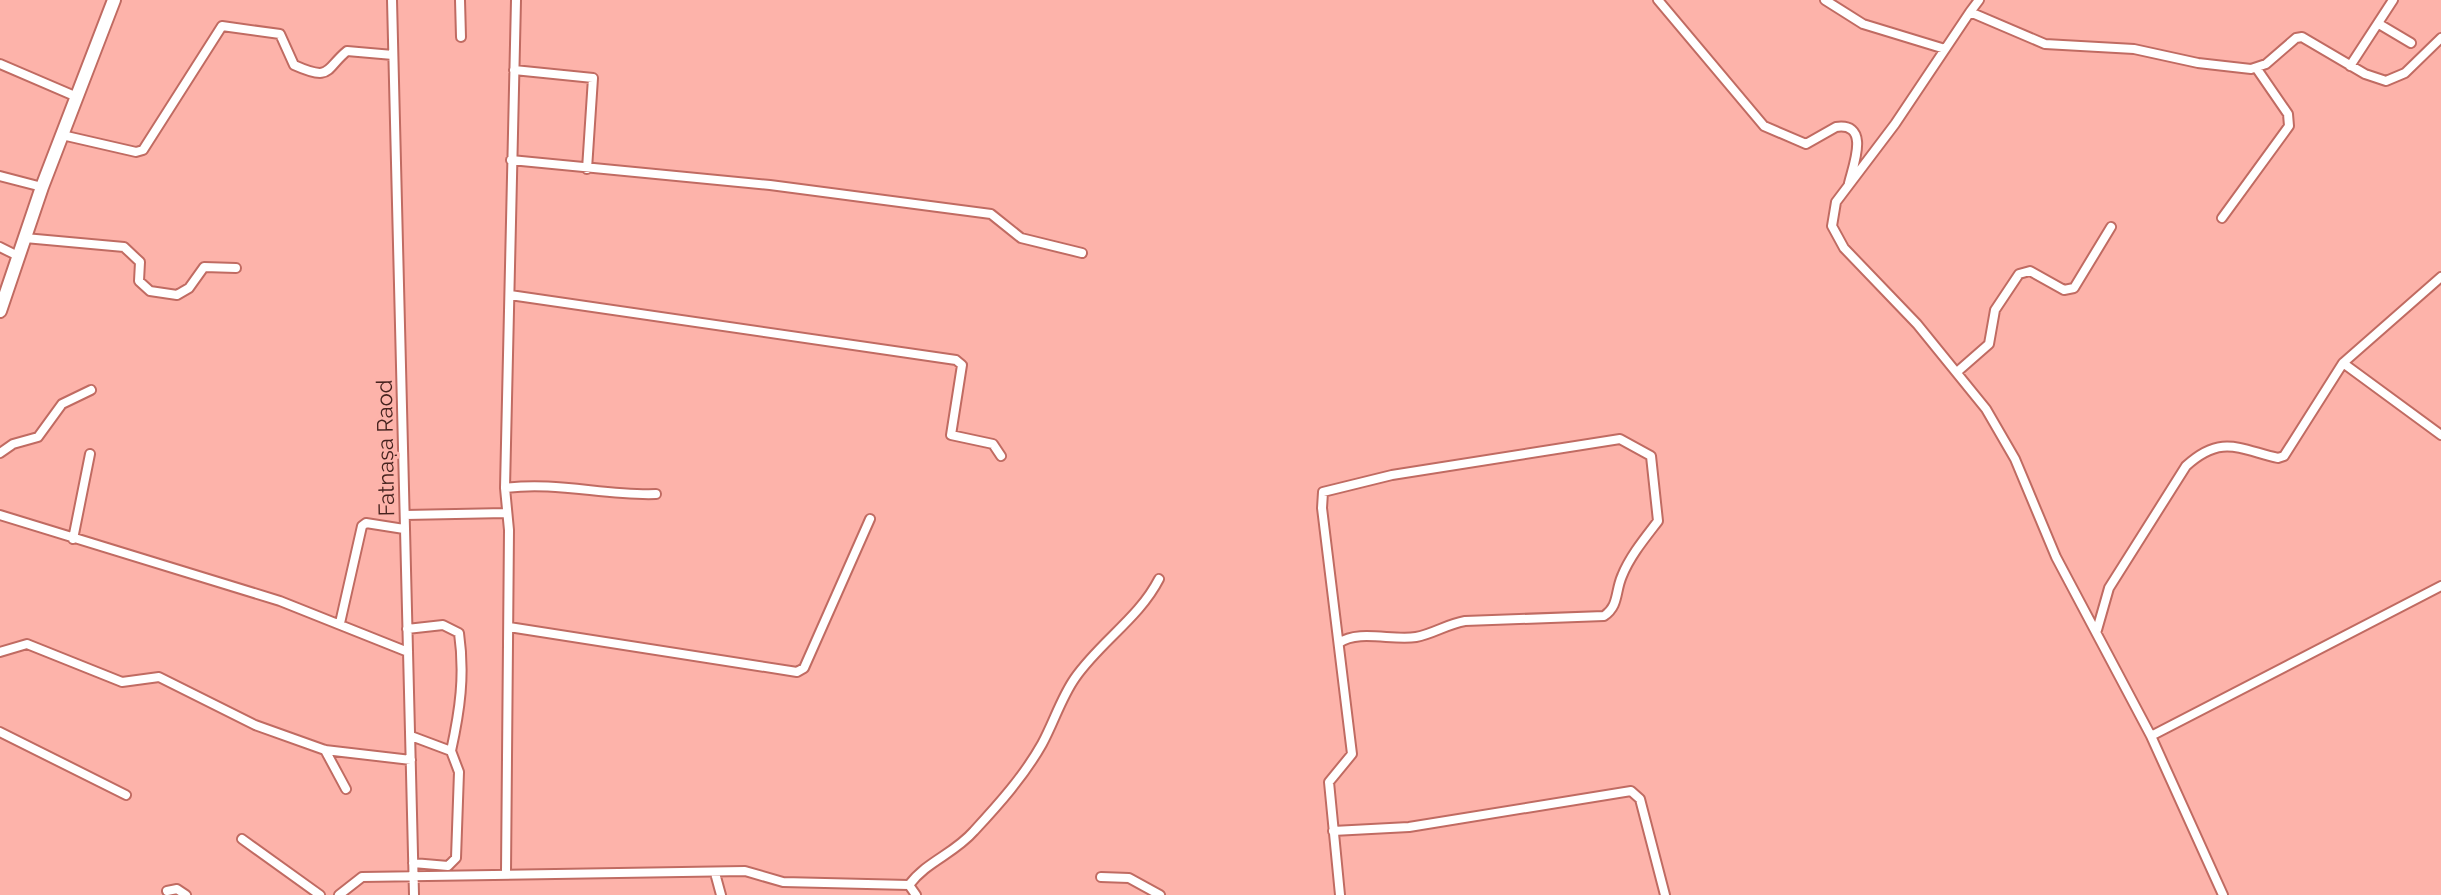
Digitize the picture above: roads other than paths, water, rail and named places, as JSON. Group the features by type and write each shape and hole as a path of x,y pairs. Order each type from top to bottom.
{"street":[{"path":"0,311 42,187 114,0"},
{"name":"Fatnaṣa Raod","path":"392,0 414,895"},
{"path":"460,0 461,37"},
{"path":"506,872 509,627 505,488 516,0"},
{"path":"1658,0 1764,126 1806,144 1836,127 1850,130 1859,150 1848,185"},
{"path":"1825,0 1863,24 1945,49"},
{"path":"1979,0 1848,185 1832,214 1837,238 1917,324 1986,409 2015,459 2056,557 2151,736 2223,895"},
{"path":"2350,66 2393,0"},
{"path":"1970,12 2045,44 2134,49 2198,63 2257,69 2302,37 2350,66 2392,81 2441,38"},
{"path":"2379,24 2411,43"},
{"path":"62,135 136,152 143,150 222,26 280,34 294,65 311,73 328,71 337,66 347,51 393,55"},
{"path":"0,64 77,97"},
{"path":"2222,218 2289,126 2288,114 2257,69"},
{"path":"514,70 593,78 587,169"},
{"path":"511,160 770,185 991,214 1021,238 1082,253"},
{"path":"0,176 42,187"},
{"path":"1957,372 1989,344 1995,310 2019,274 2030,271 2064,290 2074,288 2111,227"},
{"path":"25,238 124,247 140,262 139,281 150,291 177,295 189,288 204,267 236,268"},
{"path":"0,247 18,256"},
{"path":"2097,631 2109,588 2186,466 2197,456 2225,445 2243,446 2278,458 2284,456 2343,363 2441,277"},
{"path":"510,295 956,360 962,365 951,435 993,444 1001,456"},
{"path":"2343,363 2441,435"},
{"path":"0,453 13,444 38,437 62,404 91,390"},
{"path":"1339,643 1350,637 1416,637 1447,624 1465,621 1604,616 1613,610 1622,576 1658,521 1651,456 1620,439 1325,490 1322,508 1352,754 1329,782 1340,895"},
{"path":"73,539 90,454"},
{"path":"505,488 575,486 629,495 656,494"},
{"path":"405,515 506,513"},
{"path":"0,515 340,623 408,652"},
{"path":"509,627 797,672 804,668 870,519"},
{"path":"340,623 362,526 366,523 404,529"},
{"path":"909,885 922,867 947,857 963,843 1007,794 1043,742 1076,676 1116,629 1149,599 1159,579"},
{"path":"2151,736 2441,586"},
{"path":"407,629 443,625 459,633 463,665 461,702 451,751 459,772 456,858 448,866 413,863"},
{"path":"0,652 27,644 122,682 152,677 167,679 177,688 255,725 325,750 411,760"},
{"path":"0,732 126,795"},
{"path":"411,736 451,751"},
{"path":"325,750 346,789"},
{"path":"1333,831 1409,827 1631,791 1640,799 1665,895"},
{"path":"242,839 320,895"},
{"path":"339,895 362,877 506,872 745,871 783,882 909,885"},
{"path":"715,873 721,895"},
{"path":"1101,877 1129,878 1160,895"},
{"path":"909,885 916,895"},
{"path":"167,891 177,889 186,895"}]}
